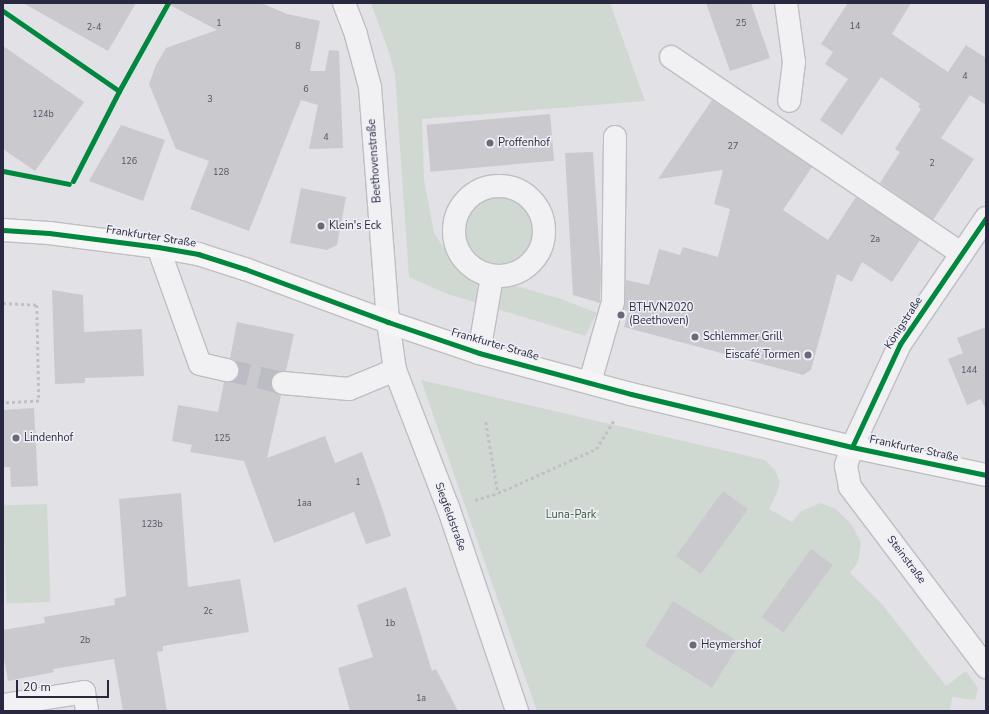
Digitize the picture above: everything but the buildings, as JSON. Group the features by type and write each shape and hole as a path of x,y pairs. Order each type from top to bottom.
{"main road":[{"name":"Frankfurter Straße","path":"3,230 49,233 158,247 198,254 245,268 388,322 479,353 631,394 852,447 986,475"}],"street":[{"name":"Beethovenstraße","path":"344,3 356,35 370,87 388,322"},
{"path":"786,3 794,62 790,100"},
{"path":"671,57 962,254"},
{"path":"590,382 613,302 615,137"},
{"path":"496,186 509,187 522,192 533,201 540,212 544,226 543,239 539,252 530,264 519,271 506,276 492,276 480,272 469,265 460,254 455,243 454,230 456,217 462,205 471,196 483,189 496,186"},
{"name":"Königstraße","path":"852,447 900,344 986,218"},
{"path":"158,247 200,364 227,370"},
{"path":"479,353 492,276"},
{"name":"Siegfeldstraße","path":"388,322 395,370 448,507 517,711"},
{"path":"284,383 349,389 395,370"},
{"name":"Steinstraße","path":"852,447 846,466 850,487 986,667"},
{"path":"3,705 84,692 87,711"}],"path":[{"path":"3,303 37,305 39,401 3,403"},
{"path":"448,507 498,493 596,449 631,394"},
{"path":"486,422 498,493"}],"green space":[{"path":"371,3 610,3 645,101 422,119 424,180 434,233 458,269 561,299 597,313 585,336 445,293 409,277 395,75 389,52"},
{"path":"492,197 506,197 518,202 528,212 533,224 533,238 528,250 518,260 506,265 492,265 480,260 470,250 465,238 465,224 470,212 480,202"},
{"name":"Luna-Park","path":"421,380 765,460 775,470 780,482 769,509 792,522 801,511 821,503 836,509 852,525 861,543 858,562 850,573 882,604 946,686 966,671 978,688 975,700 952,697 950,711 537,711"},
{"path":"47,504 50,602 6,603 3,506"}],"tunnel":[{"path":"227,370 283,383"}],"cycle path":[{"path":"73,181 119,91 168,3"},
{"path":"3,11 119,91"},
{"path":"3,171 69,184"},
{"path":"852,447 900,344 986,218"},
{"path":"3,230 49,233 158,247 198,254 245,269 388,322 479,353 631,394 852,447 986,475"}],"place":[{"name":"Proffenhof","path":"490,143"},
{"name":"Klein's Eck","path":"321,226"},
{"name":"BTHVN2020 (Beethoven)","path":"621,315"},
{"name":"Schlemmer Grill","path":"695,337"},
{"name":"Eiscafé Tormen","path":"808,355"},
{"name":"Lindenhof","path":"16,438"},
{"name":"Heymershof","path":"693,645"}]}
